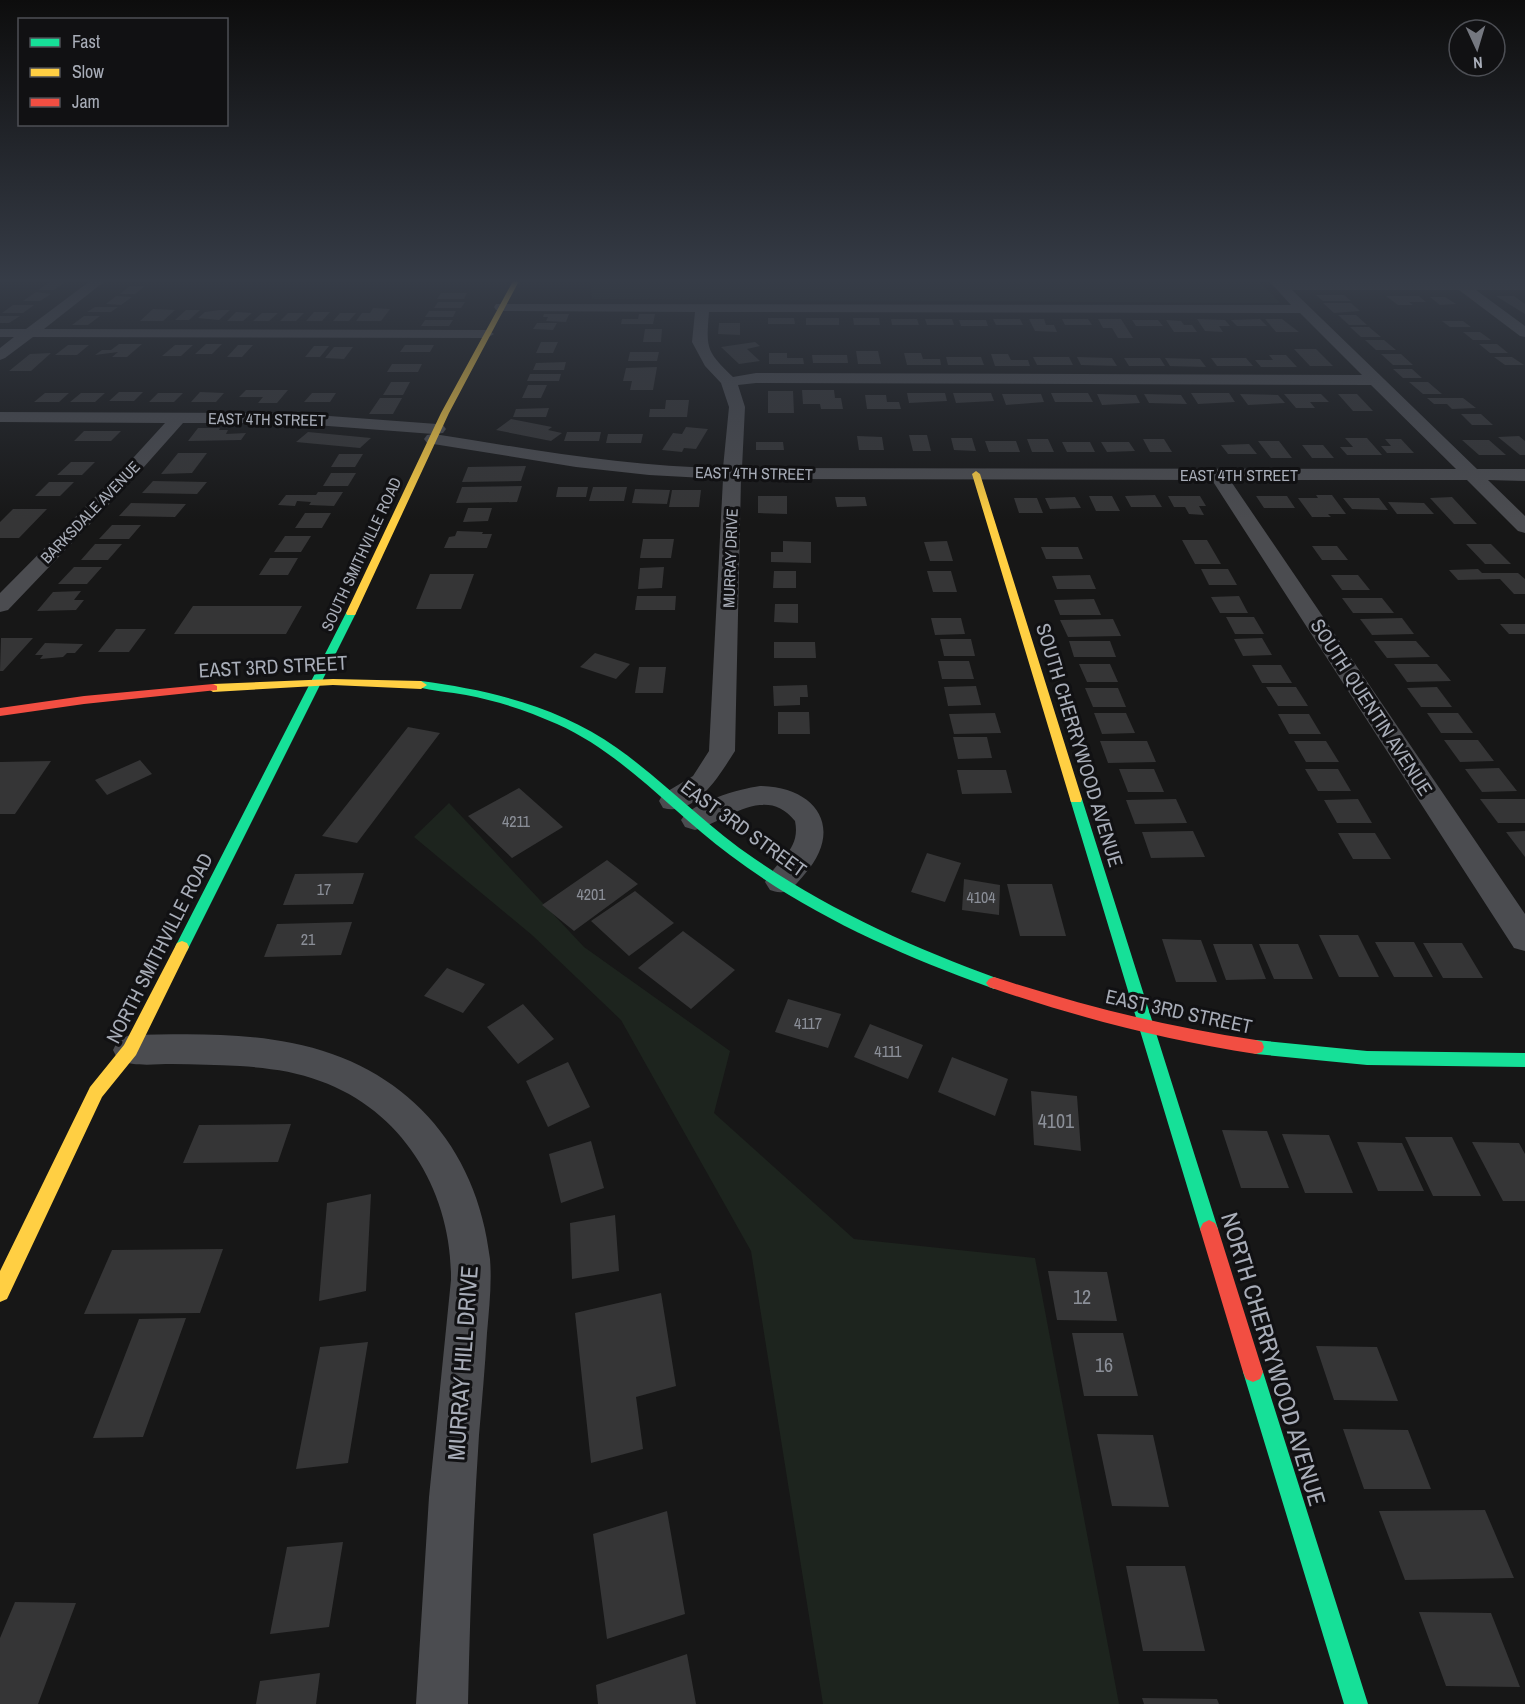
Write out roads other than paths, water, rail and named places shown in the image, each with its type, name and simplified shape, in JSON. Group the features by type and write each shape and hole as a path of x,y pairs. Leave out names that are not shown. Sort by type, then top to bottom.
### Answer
{"main road":[{"name":"SOUTH SMITHVILLE ROAD","path":"316,682 435,434 473,361"},
{"name":"SOUTH CHERRYWOOD AVENUE","path":"976,474 1133,988 1148,1027"},
{"name":"EAST 3RD STREET","path":"0,712 191,690 316,682 414,684 474,694 548,715 577,728 619,754 695,820 780,882 832,912 899,945 983,979 1060,1005 1148,1027 1247,1046 1318,1054 1420,1059 1525,1060"},
{"name":"NORTH SMITHVILLE ROAD","path":"0,1292 96,1092 130,1050 316,682"},
{"name":"NORTH CHERRYWOOD AVENUE","path":"1148,1027 1356,1704"}],"street":[{"name":"MURRAY DRIVE","path":"674,801 702,782 722,752 732,473 737,407 729,382 709,361"},
{"path":"1356,361 1525,527"},
{"path":"729,382 756,378 1375,380"},
{"name":"EAST 4TH STREET","path":"0,417 312,419 405,429 622,468 732,473 1525,475"},
{"name":"BARKSDALE AVENUE","path":"0,605 129,473 179,417"},
{"name":"SOUTH QUENTIN AVENUE","path":"1218,475 1525,939"},
{"path":"695,820 738,799 762,795 780,796 794,802 805,811 811,826 811,840 803,857 780,882"},
{"name":"MURRAY HILL DRIVE","path":"130,1050 172,1049 277,1055 318,1064 362,1082 391,1100 419,1129 442,1163 460,1205 470,1253 470,1291 450,1516 442,1704"}]}
